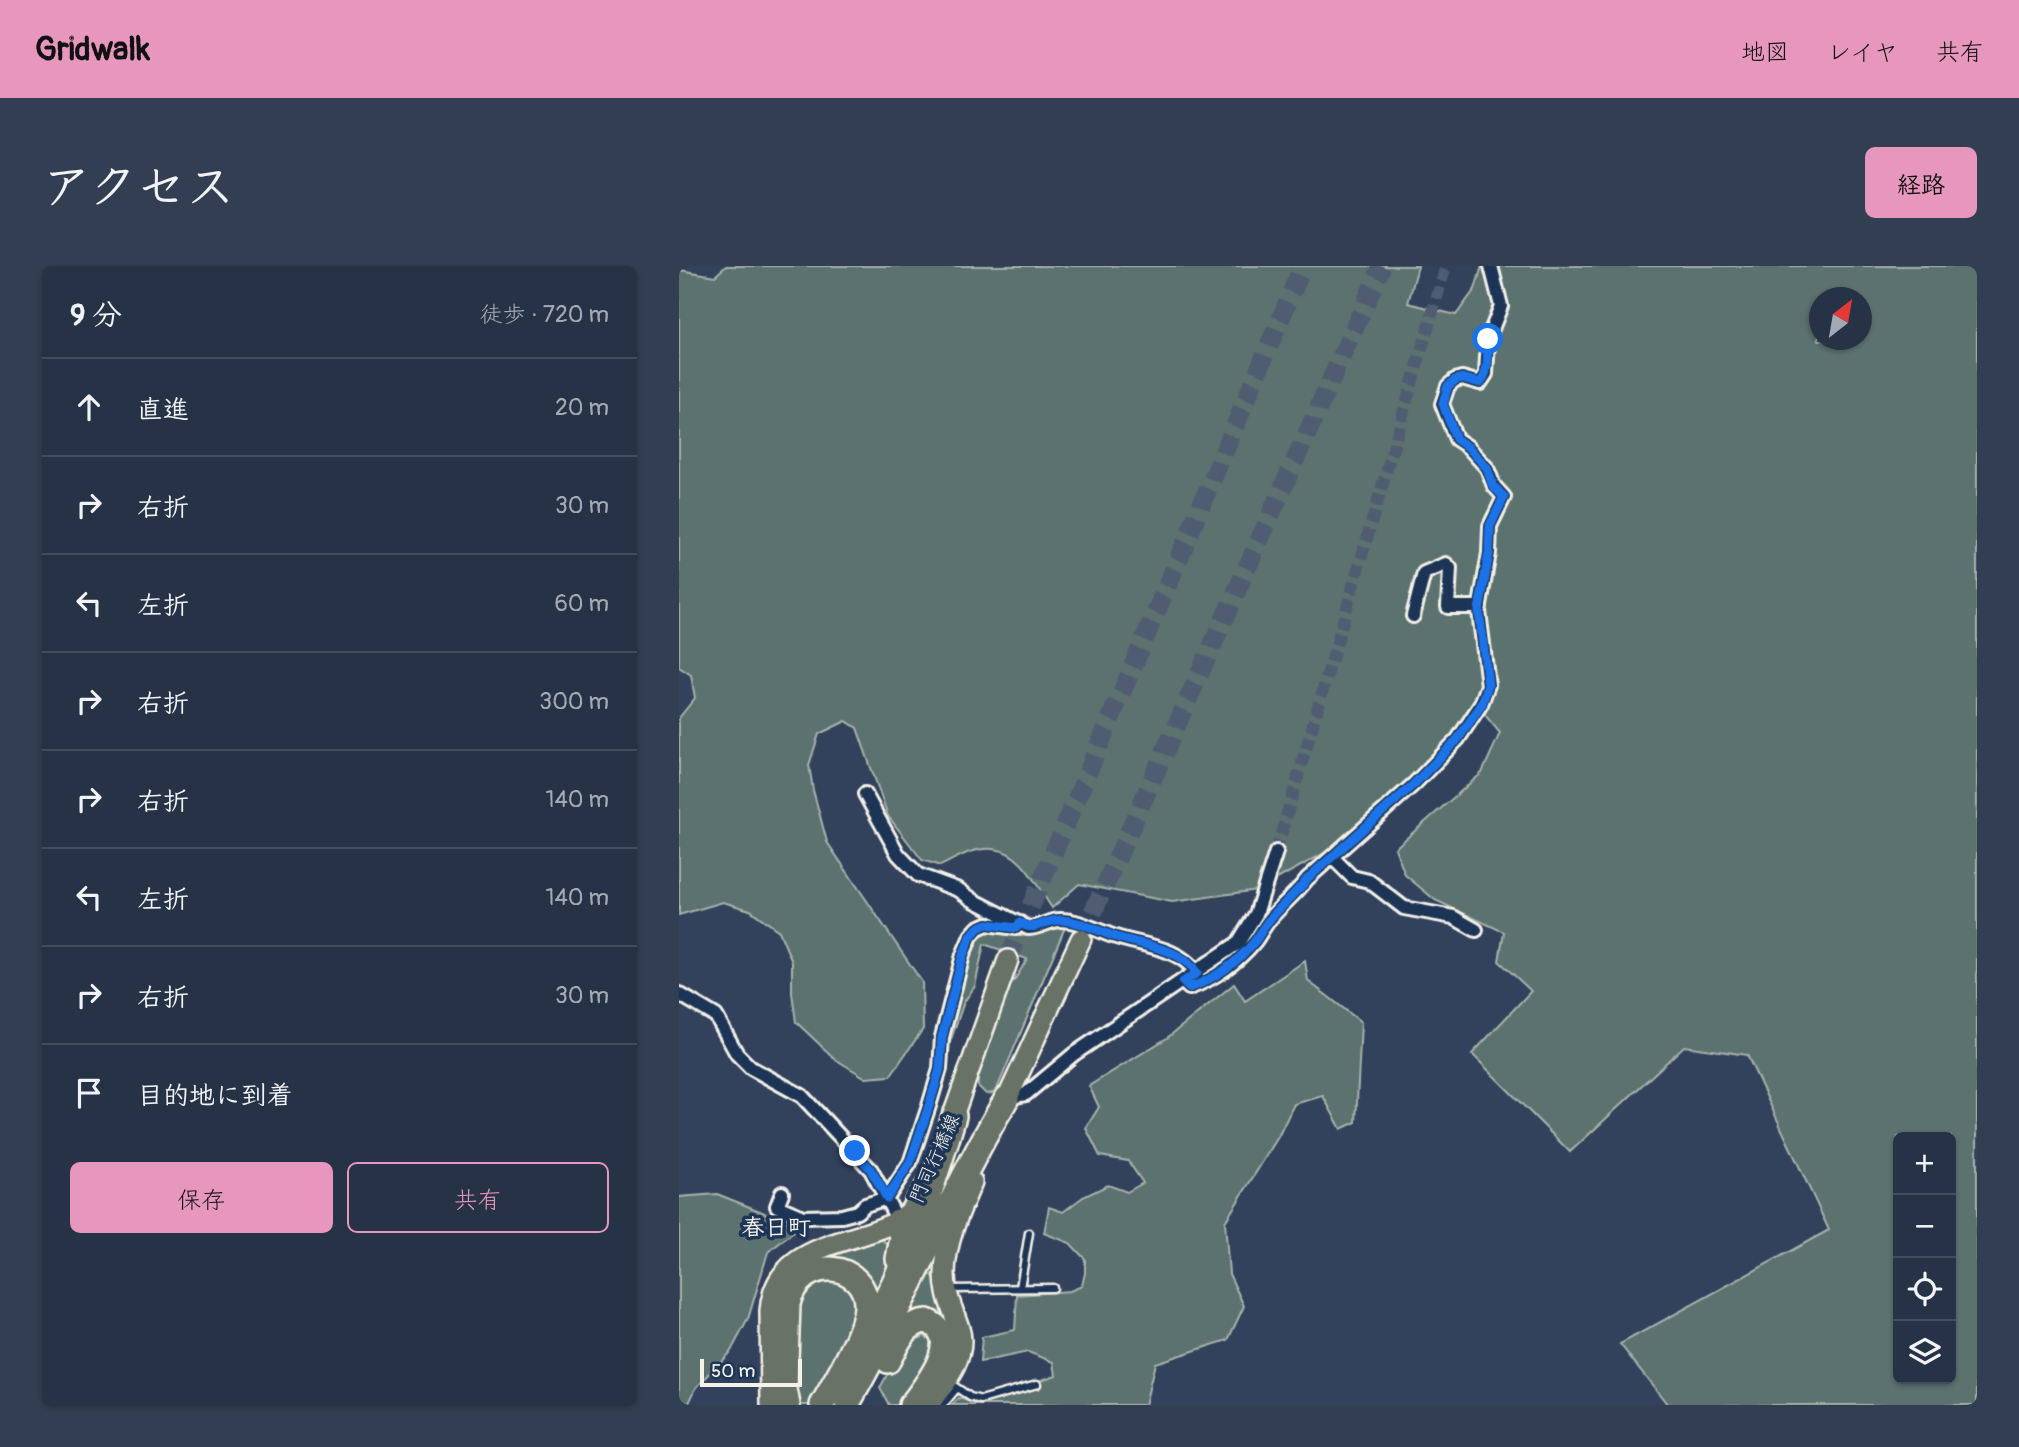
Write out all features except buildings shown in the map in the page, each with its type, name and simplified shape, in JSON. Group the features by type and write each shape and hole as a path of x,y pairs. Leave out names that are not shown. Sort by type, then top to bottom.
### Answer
{"highway":[{"path":"847,1405 899,1308 973,1158 1007,1098"},
{"path":"823,1405 883,1305 921,1222 954,1115"},
{"path":"883,1305 902,1238 898,1220"},
{"path":"788,1405 785,1389 790,1294 795,1284 810,1272 831,1269 852,1277 860,1286 866,1304 862,1325 823,1405"},
{"path":"862,1405 903,1335 914,1324 927,1321 943,1333 944,1346 931,1376 911,1405"}],"main road":[{"path":"928,1405 951,1385 961,1338 946,1289 946,1259 953,1231 1007,1098 1081,939"},
{"name":"門司行橋線","path":"771,1405 770,1311 771,1298 780,1277 798,1259 898,1220 909,1212 923,1192 954,1115 1007,960"}],"street":[{"path":"1183,982 1189,988 1201,984 1239,958 1307,879 1432,766 1458,739 1482,704 1488,685 1480,607 1489,553 1490,526 1504,497 1493,486 1487,468 1468,447 1456,439 1443,404 1448,386 1455,380 1462,378 1480,383 1486,374 1488,339 1501,306 1491,266"},
{"path":"1413,616 1424,573 1447,565 1450,568 1448,607 1480,607"},
{"path":"865,794 898,854 918,875 952,887 1028,928 1058,919 1077,922 1114,937 1169,952 1189,963 1197,973"},
{"path":"1007,1098 1026,1094 1074,1054 1232,948 1247,931 1263,897 1276,852"},
{"path":"1332,857 1352,877 1369,881 1404,908 1453,917 1476,930"},
{"path":"782,1193 777,1206 803,1217 849,1214 887,1198 910,1163 929,1106 940,1069 942,1037 963,955 971,936 978,928 987,924 1016,928 1020,923"},
{"path":"679,994 716,1016 737,1054 751,1068 802,1096 871,1170 898,1220"}],"lane":[{"path":"1020,1288 1029,1233"},
{"path":"946,1289 1053,1289"},
{"path":"943,1405 951,1385 970,1397 981,1400 1037,1384"}],"green space":[{"path":"726,266 1418,266 1408,303 1456,315 1475,289 1482,266 1977,266 1977,1405 1668,1405 1620,1344 1829,1230 1747,1055 1684,1046 1570,1152 1472,1054 1531,991 1499,961 1504,932 1435,900 1405,875 1395,848 1482,773 1500,733 1485,715 1486,700 1453,751 1361,833 1257,890 1172,902 1079,884 1052,908 1020,862 999,850 970,852 940,866 922,860 888,816 857,728 846,721 819,734 809,765 827,842 922,982 923,1029 890,1076 866,1078 835,1059 796,1022 792,962 779,931 750,910 723,902 679,915 679,718 695,698 691,675 679,667 679,270 715,276"},
{"path":"1066,925 997,1089 986,1094 978,1086 978,1073 1011,980 1014,981 1027,959 984,944 975,986 964,1002 949,1045 946,1044 946,1036 977,935 995,932 1015,936 1027,935"},
{"path":"1305,961 1308,981 1361,1022 1356,1122 1341,1129 1323,1096 1294,1104 1278,1137 1225,1222 1229,1274 1244,1306 1228,1340 1155,1363 1145,1405 952,1405 959,1398 973,1403 1056,1375 1054,1362 1028,1352 980,1362 982,1337 1015,1330 1017,1295 1070,1291 1082,1286 1085,1259 1070,1243 1044,1233 1049,1207 1063,1212 1083,1197 1108,1185 1127,1192 1143,1183 1128,1161 1100,1156 1086,1128 1099,1107 1089,1086 1167,1038 1234,984 1245,1001"},
{"path":"717,1194 800,1227 768,1252 748,1319 731,1351 696,1388 688,1405 679,1405 679,1197"},
{"path":"879,1236 896,1253 878,1294 817,1260"},
{"path":"926,1274 935,1279 939,1305 948,1324 909,1317 907,1311"},
{"path":"833,1276 856,1293 857,1315 813,1405 798,1405 796,1307 805,1285"},
{"path":"924,1336 935,1349 904,1405 889,1405 880,1388 903,1351"}],"tunnel":[{"path":"1008,960 1303,266"},
{"path":"1081,939 1382,266"},
{"path":"1276,852 1446,266"}],"district":[{"name":"春日町","path":"776,1227"}],"route":[{"path":"855,1151 871,1170 887,1198 910,1163 940,1069 942,1037 963,955 971,936 978,928 987,924 1016,928 1020,923 1034,928 1058,919 1077,922 1114,937 1169,952 1189,963 1197,973 1183,982 1189,988 1201,984 1239,958 1307,879 1414,784 1458,739 1482,704 1488,685 1479,611 1489,553 1488,534 1493,517 1504,497 1493,486 1487,468 1453,435 1443,404 1448,386 1455,380 1462,378 1480,383 1483,380 1486,374 1488,339"}]}
